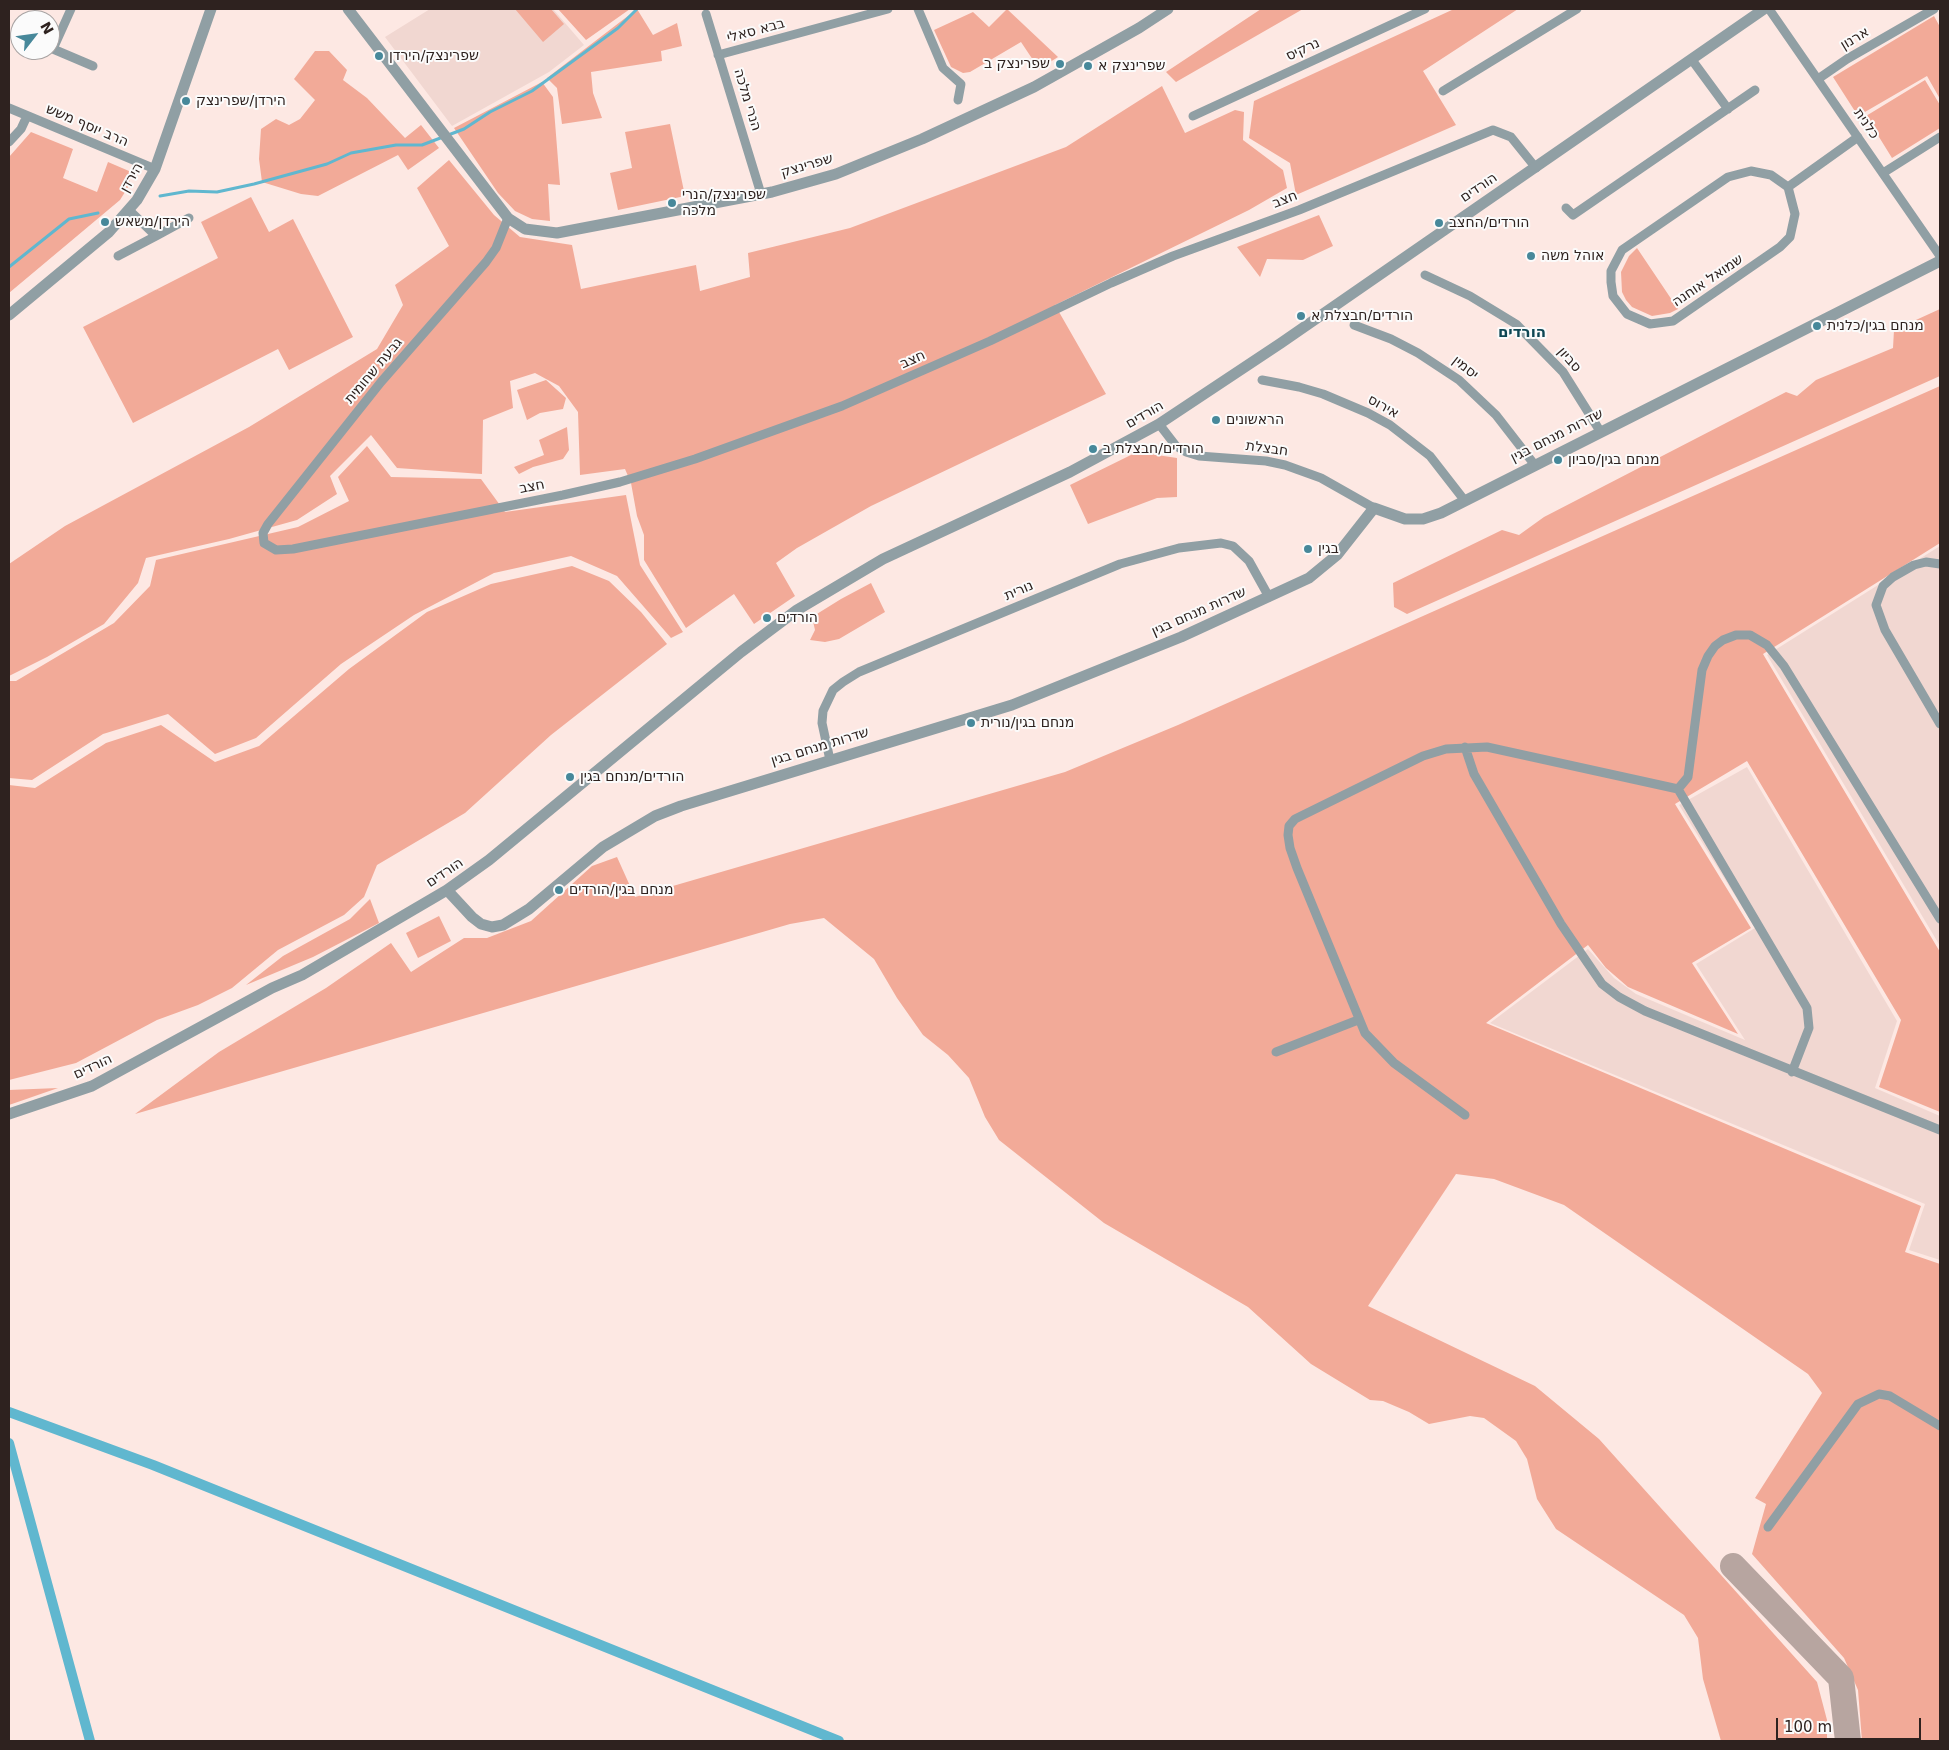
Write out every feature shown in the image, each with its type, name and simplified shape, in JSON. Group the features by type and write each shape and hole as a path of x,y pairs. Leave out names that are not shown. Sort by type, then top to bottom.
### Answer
{"street":[{"path":"71,9 53,49 93,66"},
{"name":"הירדן","path":"9,314 93,246 130,211 155,169 211,9"},
{"name":"שפרינצק","path":"348,9 508,218 525,229 541,233 557,233 761,194 836,174 962,122 1034,87 1168,9"},
{"name":"בבא סאלי","path":"718,55 888,9"},
{"path":"918,9 943,68 962,84 958,100"},
{"name":"נרקיס","path":"1193,116 1425,9"},
{"path":"1443,90 1576,9"},
{"name":"הורדים","path":"9,1114 92,1086 272,988 302,975 447,890 489,860 741,652 824,592 883,559 1070,472 1159,424 1281,344 1764,9"},
{"name":"כלנית","path":"1769,9 1940,256"},
{"name":"ארנון","path":"1818,79 1847,59 1934,9"},
{"name":"הנרי מלכה","path":"706,14 761,194"},
{"path":"1692,60 1728,109"},
{"path":"1566,208 1573,215 1755,90"},
{"name":"הרב יוסף משש","path":"9,108 155,169"},
{"path":"9,142 21,129 27,116"},
{"name":"חצב","path":"264,543 276,550 293,549 563,495 635,478 695,459 842,406 990,341 1111,283 1173,256 1299,210 1493,130 1511,137 1536,168"},
{"path":"1788,187 1858,137"},
{"path":"1883,173 1940,137"},
{"name":"שמואל אוחנה","path":"1741,172 1763,172 1771,175 1788,187 1795,214 1790,237 1780,247 1682,316 1661,324 1644,322 1627,314 1613,296 1611,270 1622,250 1728,178 1741,172"},
{"path":"130,211 156,236"},
{"path":"118,256 189,218"},
{"name":"גבעת שחומית","path":"264,543 263,533 268,524 381,382 486,262 496,248 508,218"},
{"name":"שדרות מנחם בגין","path":"447,890 481,924 492,927 503,925 529,909 603,847 637,826 681,806 1012,705 1125,661 1293,588 1324,567 1337,555 1374,508 1389,515 1405,519 1422,519 1465,500 1940,260"},
{"name":"סביון","path":"1425,275 1470,296 1516,324 1563,372 1600,431"},
{"name":"יסמין","path":"1354,325 1384,336 1418,353 1459,380 1496,415 1534,464"},
{"name":"אירוס","path":"1262,380 1323,394 1368,413 1390,426 1430,456 1465,500"},
{"name":"חבצלת","path":"1159,424 1176,446 1186,452 1199,456 1266,461 1285,465 1321,478 1374,508"},
{"name":"נורית","path":"830,760 822,723 823,711 833,690 843,682 859,672 1120,564 1179,548 1221,543 1233,546 1249,561 1269,598"},
{"path":"1940,564 1926,562 1914,565 1893,577 1883,586 1877,596 1876,605 1885,630 1940,724"},
{"path":"1678,789 1688,777 1702,670 1714,646 1736,635 1750,635 1767,645 1784,666 1940,920"},
{"path":"1465,1115 1394,1063 1365,1033 1358,1020 1290,848 1289,826 1295,819 1423,756 1446,749 1487,747 1678,789 1807,1008 1809,1028 1792,1072"},
{"path":"1466,748 1474,774 1556,916 1584,961 1602,984 1619,997 1645,1011 1792,1072 1940,1130"},
{"path":"1276,1052 1358,1020"},
{"path":"1768,1526 1848,1415 1863,1401 1879,1394 1890,1396 1940,1426"}],"shaded area":[{"path":"430,9 553,9 584,45 549,72 452,126 385,37"},
{"path":"515,9 551,9 564,24 543,42"},
{"path":"558,9 630,9 586,40"},
{"path":"637,9 653,35 677,23 682,46 661,51 662,61 591,72 593,93 602,118 562,124 557,88 547,78"},
{"path":"1007,9 1058,57 1039,69 1021,42 970,72 963,73 951,67 934,30 973,12 989,27"},
{"path":"1261,9 1303,9 1176,82 1166,72"},
{"path":"1454,9 1518,9 1423,71 1456,125 1296,195 1290,163 1249,138 1254,101"},
{"path":"1934,16 1940,27 1940,99 1927,76 1858,116 1833,77"},
{"path":"315,51 329,51 347,70 343,80 367,98 405,138 421,125 439,148 408,170 398,155 318,196 301,194 262,182 259,159 261,129 276,119 289,125 300,119 315,100 294,79"},
{"path":"1925,80 1940,105 1940,128 1892,158 1866,116"},
{"path":"542,82 553,97 560,185 548,184 550,221 532,219 515,211 498,193 454,128"},
{"path":"1162,86 1185,133 1235,110 1244,112 1243,140 1283,170 1287,188 1249,210 1055,305 1106,394 871,506 797,548 776,563 795,596 754,624 734,594 686,628 644,560 644,535 637,516 631,483 625,469 580,475 578,412 559,386 535,373 510,381 513,408 483,420 482,474 397,468 371,435 330,476 337,494 297,520 229,539 146,558 138,583 104,624 47,657 9,676 9,564 65,526 249,427 377,349 403,305 395,285 449,246 417,188 449,160 494,215 520,237 572,245 581,289 696,265 700,291 750,277 748,253 850,228 1066,147"},
{"path":"670,124 685,196 618,210 610,173 632,168 625,132"},
{"path":"31,132 73,149 63,178 97,192 108,162 129,171 130,184 120,200 9,293 9,157"},
{"path":"251,197 269,232 293,219 353,337 289,370 278,349 133,423 83,327 218,258 201,222"},
{"path":"1319,215 1333,246 1303,260 1267,259 1260,277 1237,247"},
{"path":"1637,248 1678,309 1670,313 1652,316 1632,307 1626,300 1622,292 1621,272 1629,256"},
{"path":"1940,309 1940,376 1407,614 1394,607 1393,583 1502,530 1519,535 1544,517 1786,392 1797,396 1816,380 1893,348 1894,330"},
{"path":"546,380 566,398 563,409 540,413 527,420 517,390"},
{"path":"1940,386 1940,543 1763,654 1940,952 1940,1112 1879,1087 1901,1020 1747,761 1675,804 1751,928 1692,963 1738,1034 1628,987 1606,968 1588,945 1486,1023 1921,1206 1905,1252 1940,1264 1940,1741 1862,1741 1858,1690 1844,1658 1752,1554 1766,1504 1755,1498 1822,1393 1808,1374 1564,1205 1494,1179 1456,1174 1368,1306 1535,1386 1599,1439 1817,1682 1827,1720 1827,1741 1721,1741 1703,1679 1698,1638 1684,1615 1556,1529 1537,1499 1527,1459 1516,1441 1484,1418 1470,1416 1429,1424 1409,1412 1383,1401 1370,1400 1311,1364 1248,1307 1104,1223 999,1140 985,1117 969,1078 948,1055 923,1035 897,998 874,959 824,918 790,924 135,1114 219,1052 326,988 391,943 411,972 464,938 487,938 531,921 592,866 617,857 635,897 1065,772 1178,725"},
{"path":"567,427 569,450 563,459 533,467 519,474 514,467 544,455 539,440"},
{"path":"367,446 391,477 481,479 505,512 626,495 640,565 683,632 671,638 617,576 571,556 494,573 414,615 341,664 256,738 215,754 168,714 103,734 32,780 9,778 9,681 16,681 114,623 150,586 156,560 298,527 349,501 338,477"},
{"path":"1137,452 1177,458 1177,497 1157,498 1088,524 1070,485"},
{"path":"1940,546 1940,946 1767,655"},
{"path":"572,566 609,581 641,612 667,644 551,735 465,813 377,865 364,897 344,915 278,950 232,988 198,1005 157,1020 76,1063 9,1080 9,785 35,788 106,743 161,725 215,762 259,746 349,669 427,612 491,584"},
{"path":"871,583 885,612 839,639 825,642 810,640 815,630 812,617"},
{"path":"1747,767 1897,1021 1875,1088 1940,1116 1940,1260 1909,1250 1925,1204 1490,1023 1588,949 1614,978 1636,994 1745,1040 1696,964 1755,928 1679,805"},
{"path":"370,899 379,923 313,957 246,985 283,956 350,919"},
{"path":"439,916 451,941 418,958 406,933"},
{"path":"58,1088 9,1105 9,1090"}],"waterway":[{"path":"160,196 189,191 217,192 254,184 327,164 351,153 396,145 422,145 464,129 490,112 532,91 618,28 637,9"},
{"path":"9,267 69,219 98,213"},
{"path":"9,1412 153,1465 839,1741"},
{"path":"9,1443 90,1741"}],"taxiway":[{"path":"1733,1566 1841,1678 1848,1741"}],"place":[{"name":"שפרינצק/הירדן","path":"379,56"},
{"name":"שפרינצק ב","path":"1060,64"},
{"name":"שפרינצק א","path":"1088,66"},
{"name":"הירדן/שפרינצק","path":"186,101"},
{"name":"שפרינצק/הנרי מלכה","path":"672,203"},
{"name":"הירדן/משאש","path":"105,222"},
{"name":"הורדים/החצב","path":"1439,223"},
{"name":"אוהל משה","path":"1531,256"},
{"name":"הורדים/חבצלת א","path":"1301,316"},
{"name":"מנחם בגין/כלנית","path":"1817,326"},
{"name":"הראשונים","path":"1216,420"},
{"name":"הורדים/חבצלת ב","path":"1093,449"},
{"name":"מנחם בגין/סביון","path":"1558,460"},
{"name":"בגין","path":"1308,549"},
{"name":"הורדים","path":"767,618"},
{"name":"מנחם בגין/נורית","path":"971,723"},
{"name":"הורדים/מנחם בגין","path":"570,777"},
{"name":"מנחם בגין/הורדים","path":"559,890"}],"district":[{"name":"הורדים","path":"1522,333"}]}
